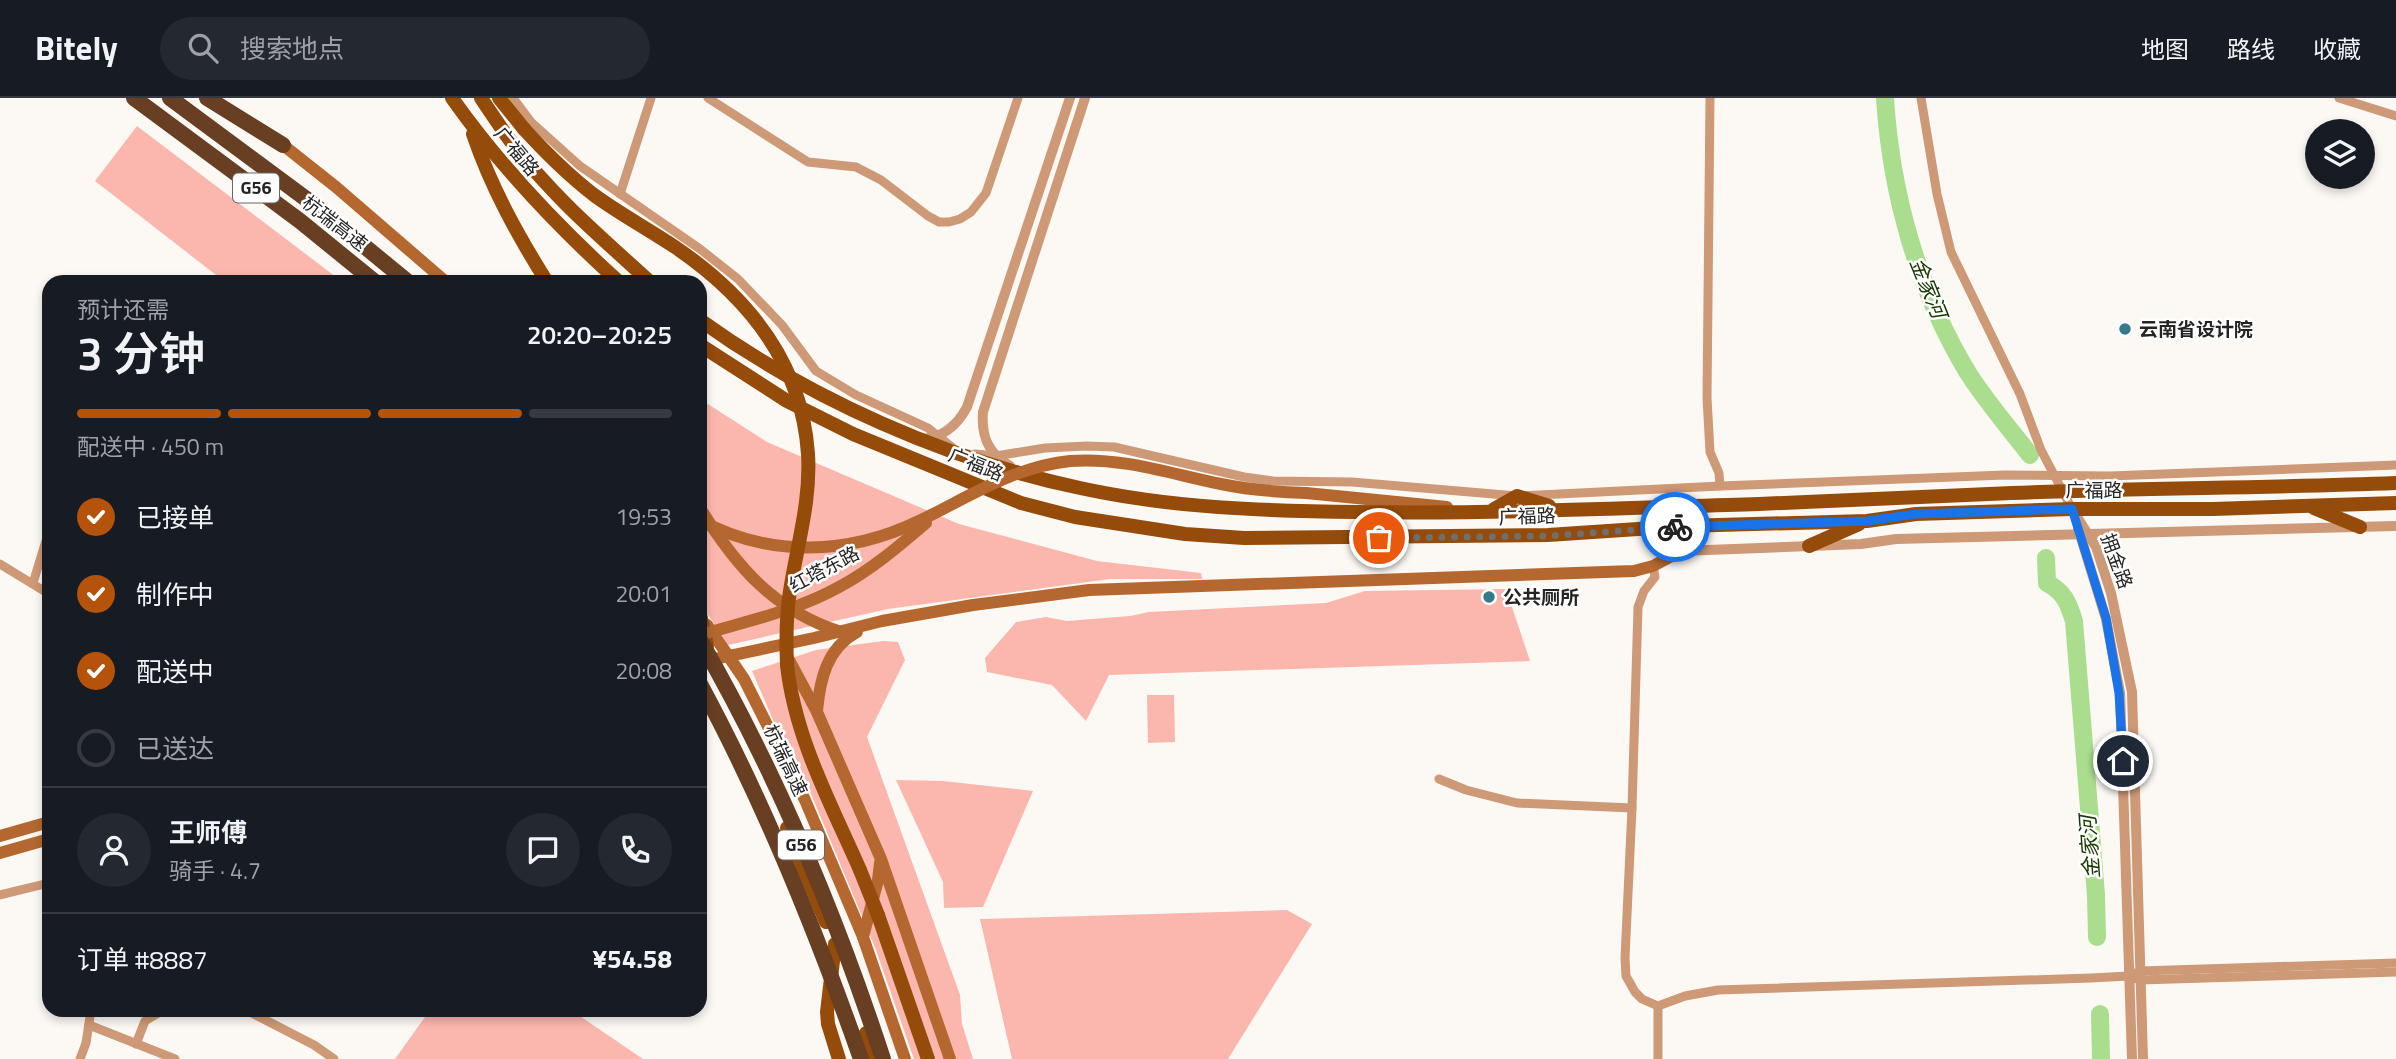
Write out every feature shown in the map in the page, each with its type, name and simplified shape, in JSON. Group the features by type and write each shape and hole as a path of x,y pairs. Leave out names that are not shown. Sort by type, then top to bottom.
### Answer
{"highway":[{"name":"杭瑞高速","path":"134,98 264,194 366,275"},
{"name":"杭瑞高速","path":"170,98 330,217 400,275"},
{"path":"207,98 283,145"},
{"name":"杭瑞高速","path":"707,653 744,721 795,831 850,963 883,1059"},
{"name":"G56","path":"707,697 737,755 790,874 829,971 860,1059"}],"main road":[{"name":"广福路","path":"452,98 468,122 531,196 612,275"},
{"name":"广福路","path":"481,98 512,144 546,183 642,275"},
{"path":"499,98 524,129 586,188 685,254 728,289 761,326 788,368 802,410 809,472 805,512 788,606 787,665 791,695 826,793 878,915 928,1059"},
{"path":"468,122 507,216 543,275"},
{"path":"283,145 438,275"},
{"name":"广福路","path":"707,324 795,381 859,414 931,438 959,453 1081,489 1189,505 1319,511 1561,510 2063,491 2290,488 2396,483"},
{"name":"广福路","path":"707,350 786,401 853,435 1021,503 1075,517 1185,534 1244,538 1548,536 1682,527 1867,521 1916,514 2396,503"},
{"path":"707,524 728,534 756,542 817,548 842,545 880,537 906,527 1012,474 1043,465 1086,460 1129,463 1234,486 1489,511 1517,496 1561,510"},
{"name":"红塔东路","path":"707,633 785,610 841,586 883,558 949,505"},
{"path":"2310,506 2360,527"},
{"path":"707,519 752,580 812,620 841,632"},
{"path":"1809,546 1867,521"},
{"path":"707,661 871,624 973,605 1089,590 1634,570 1653,566 1681,551"},
{"path":"817,712 825,666 847,637 871,624"},
{"path":"707,625 744,679 805,800 863,937 905,1059"},
{"path":"781,645 817,712 881,859 950,1059"},
{"path":"707,664 770,788 835,944 874,1059"},
{"path":"0,836 42,824"},
{"path":"0,853 42,841"},
{"path":"863,937 881,859"},
{"path":"835,944 827,1012 839,1059"}],"street":[{"path":"513,98 531,122 566,154 738,279 782,325 816,371 856,395 928,428 931,438 958,421 967,407 1070,98"},
{"path":"620,194 651,98"},
{"path":"708,98 808,162 856,167 881,180 928,216 939,222 949,222 971,212 986,193 1018,98"},
{"path":"1019,471 996,456 987,446 983,435 983,412 1085,98"},
{"path":"1710,98 1707,398 1710,452 1719,474 1720,485"},
{"path":"1921,98 1937,194 1951,253 2020,394 2041,450 2072,509"},
{"path":"2339,98 2396,116"},
{"path":"1009,284 1023,289"},
{"path":"959,453 996,456 1045,448 1114,447 1244,477 1273,481 1352,482 1517,496 1720,485 2055,474 2110,476 2396,465"},
{"name":"拥金路","path":"2072,509 2111,593 2132,692 2137,976 2143,1059"},
{"path":"1681,551 1809,546 1896,539 2396,526"},
{"path":"33,583 42,554"},
{"path":"0,564 42,589"},
{"path":"1653,566 1656,577 1644,591 1637,607 1625,958 1626,976 1642,999 1658,1006 1685,996 1718,990 2137,976 2396,963"},
{"path":"1439,779 1466,790 1517,803 1632,808"},
{"path":"0,895 42,885"},
{"path":"2137,976 2396,972"},
{"name":"拥金路","path":"2132,1059 2137,976"},
{"path":"1658,1006 1658,1059"},
{"path":"80,1059 86,1043 90,1017"},
{"path":"136,1044 145,1021 152,1017"},
{"path":"260,1017 314,1045 334,1059"},
{"path":"89,1025 174,1059"}],"shaded area":[{"path":"137,126 333,275 216,275 95,181"},
{"path":"707,403 767,442 959,524 1097,561 1201,573 1202,579 1110,579 888,609 728,645 707,613"},
{"path":"1506,589 1530,661 1109,675 1086,721 1052,685 987,672 985,658 1016,622 1046,617 1067,621 1149,612 1326,603 1365,591"},
{"path":"883,641 898,642 905,660 867,737 960,995 962,1024 973,1059 914,1059 876,950 809,789 780,736 752,671 816,650"},
{"path":"1147,695 1174,695 1175,742 1148,743"},
{"path":"896,780 943,781 1033,791 983,907 944,908 943,882"},
{"path":"1287,910 1312,924 1228,1059 1012,1059 980,919"},
{"path":"425,1017 581,1017 643,1059 395,1059"}],"waterway":[{"name":"金家河","path":"1885,98 1893,170 1921,275 1950,341 1968,373 2030,455"},
{"name":"金家河","path":"2046,558 2047,583 2065,598 2074,621 2097,937"},
{"name":"金家河","path":"2100,1014 2101,1059"}],"way so far":[{"path":"1379,538 1548,536 1675,527"}],"place":[{"name":"云南省设计院","path":"2125,329"},
{"name":"公共厕所","path":"1489,597"}],"route":[{"path":"1675,527 1867,521 1916,514 2072,509 2106,618 2121,707 2123,761"}]}
